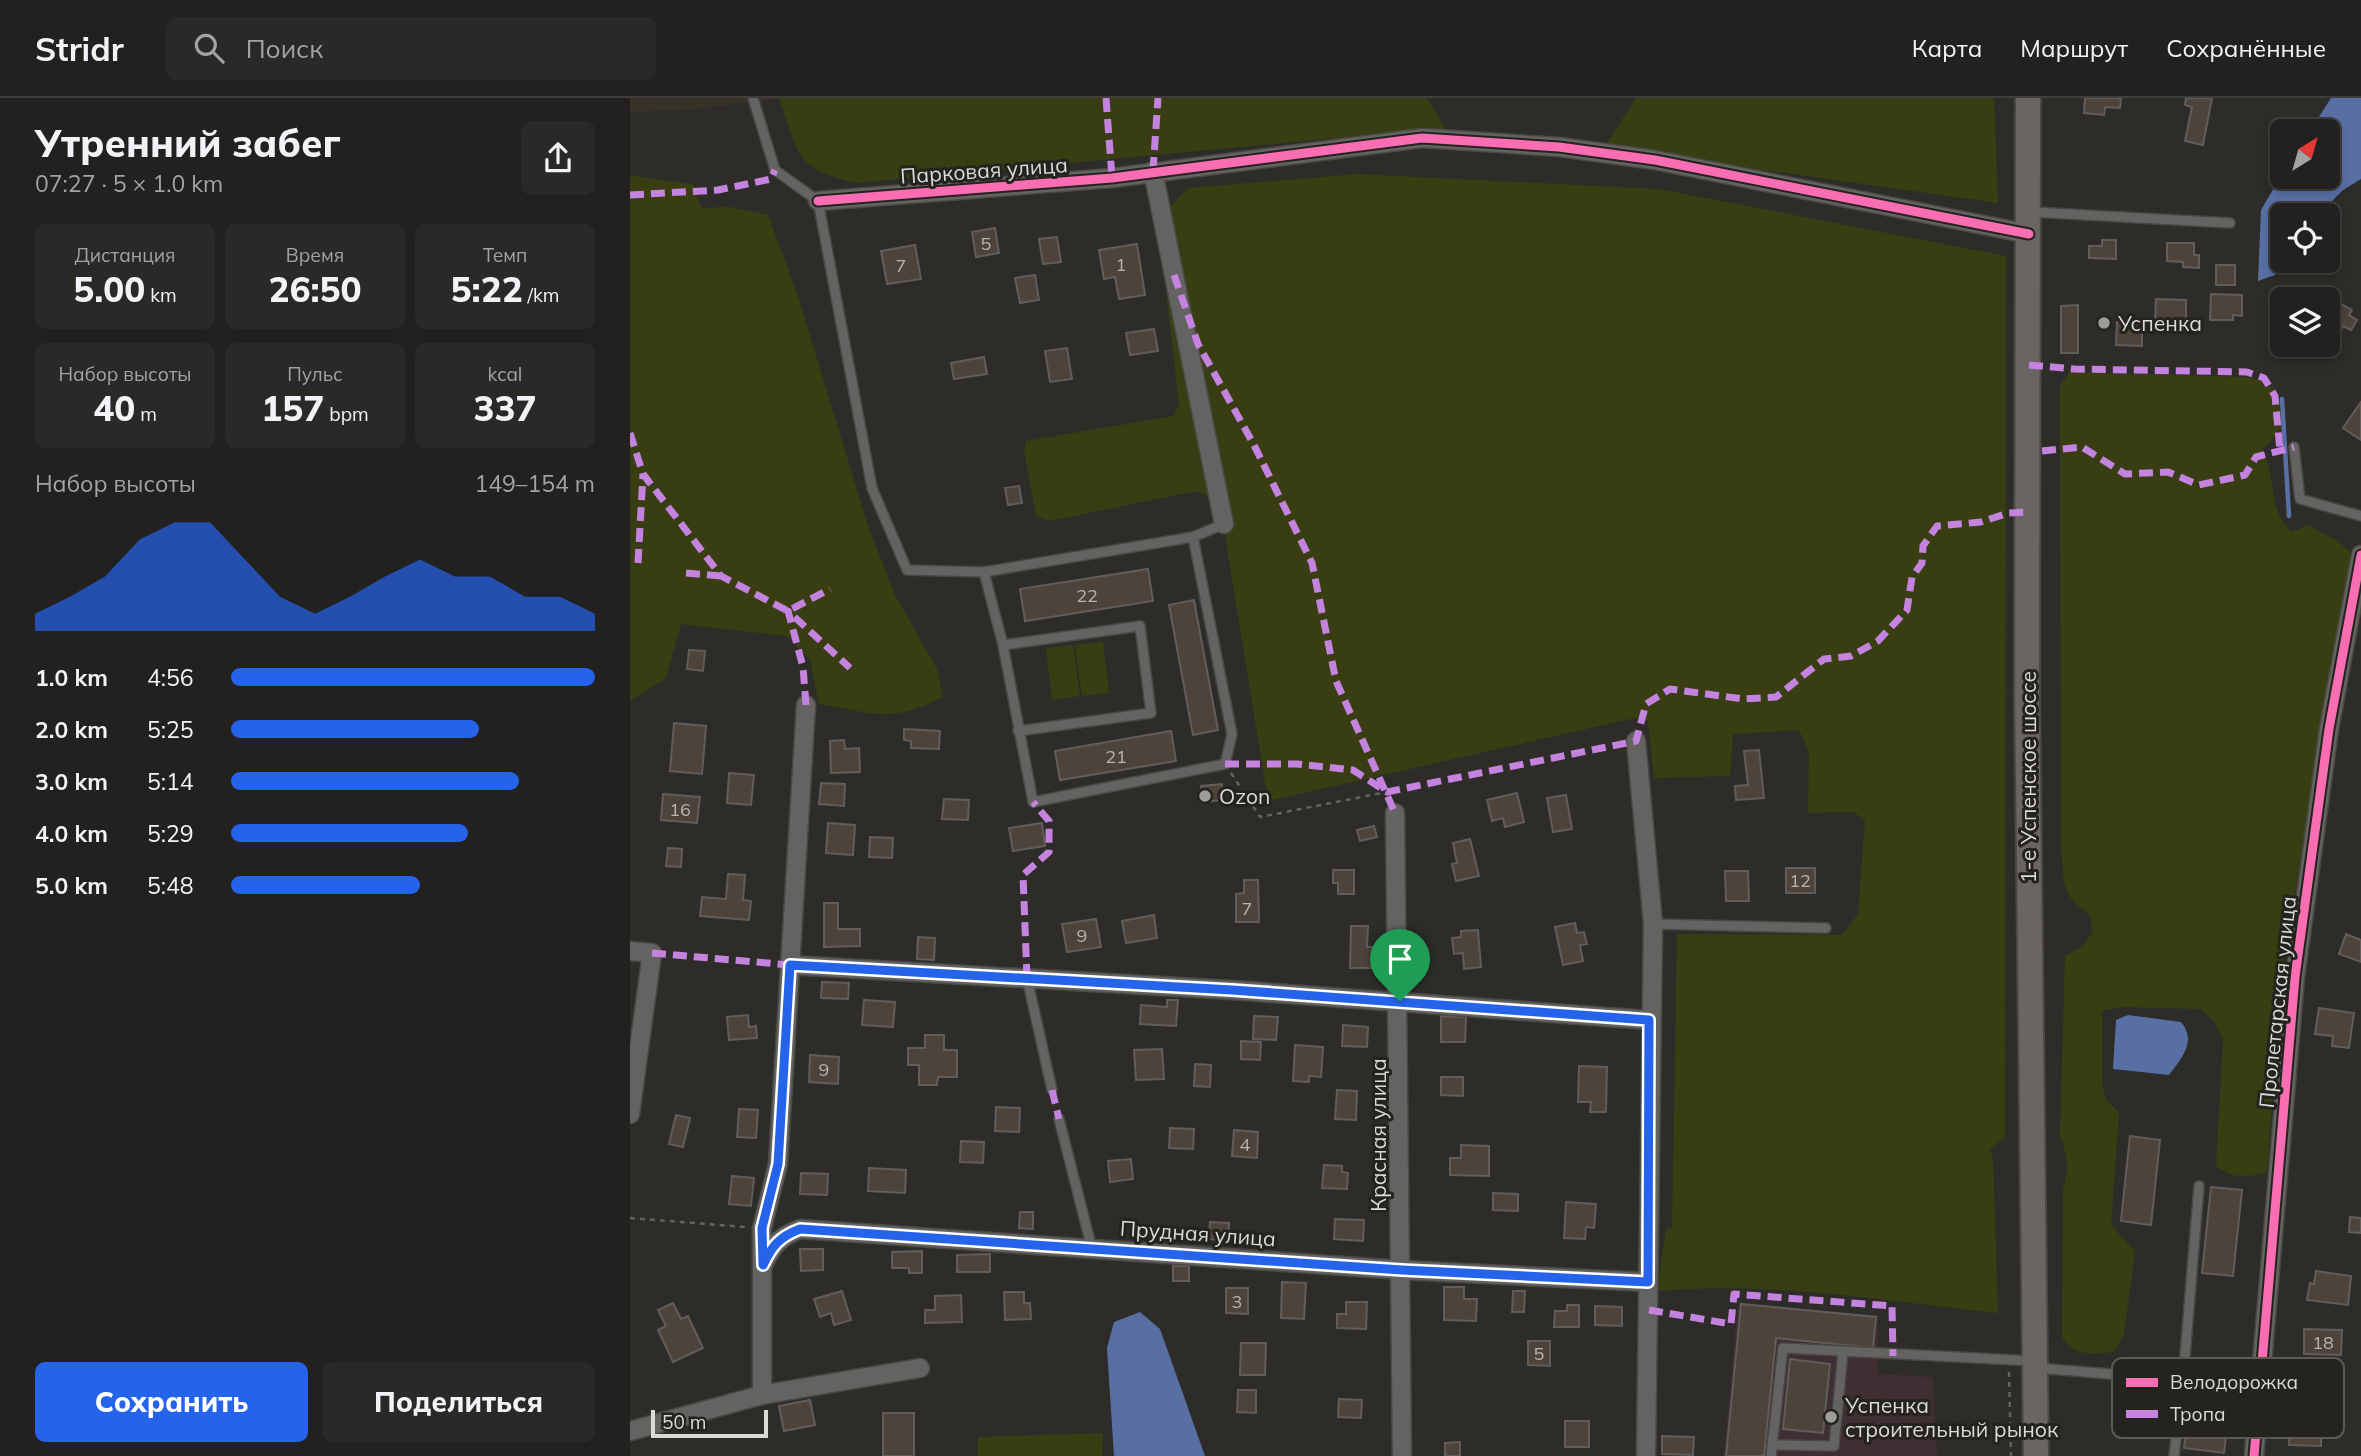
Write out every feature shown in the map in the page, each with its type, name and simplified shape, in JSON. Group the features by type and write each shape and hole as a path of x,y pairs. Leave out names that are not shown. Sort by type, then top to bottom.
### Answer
{"main road":[{"name":"1-е Успенское шоссе","path":"2028,98 2027,694 2036,1456"}],"street":[{"name":"Парковая улица","path":"817,201 1112,178 1422,138 1559,147 1655,160 2029,223"},
{"path":"1153,171 1224,524"},
{"name":"Пролетарская улица","path":"2262,1358 2295,977 2329,729 2361,555"},
{"path":"762,1395 762,1228 778,1164 806,705"},
{"path":"1636,741 1653,924 1649,1020 1646,1456"},
{"name":"Красная улица","path":"1395,813 1400,1001 1402,1456"},
{"path":"630,951 652,953 630,1114"},
{"path":"790,965 1400,1001 1649,1020"},
{"name":"Прудная улица","path":"763,1265 772,1246 783,1235 800,1229 1402,1270 1648,1282"},
{"path":"630,1431 762,1395 920,1368"},
{"name":"Пролетарская улица","path":"2253,1456 2255,1438"}],"lane":[{"path":"753,98 775,170 817,201 872,488 907,570 984,572 1193,537 1224,524"},
{"path":"2029,223 2230,223"},
{"path":"2294,447 2300,499 2361,516"},
{"path":"984,572 1003,645 1033,802 1226,764 1232,733 1193,537"},
{"path":"1003,645 1140,626 1151,713 1018,731"},
{"path":"1653,924 1826,928"},
{"path":"1027,978 1052,1090"},
{"path":"1059,1119 1092,1249"},
{"path":"2185,1358 2199,1186"},
{"path":"1771,1456 1783,1348 2009,1360 2112,1372"},
{"path":"1772,1445 1834,1446 1843,1352"},
{"path":"2174,1456 2176,1438"}],"path":[{"path":"1226,764 1260,817 1387,792"},
{"path":"630,1218 762,1228"},
{"path":"2009,1360 2011,1456"}],"shaded area":[{"path":"630,98 784,98 687,110 630,112"},
{"name":"Успенка строительный рынок","path":"1738,1302 1878,1316 1878,1374 1933,1377 1937,1456 1724,1456"}],"green space":[{"path":"779,98 1427,98 1448,133 1379,134 857,183 836,178 810,165 796,146"},
{"path":"1636,98 1994,98 1998,203 1656,155 1599,155"},
{"path":"1357,174 1659,189 2006,256 2005,1137 1990,1150 1993,1158 1998,1313 1785,1290 1657,1291 1666,1229 1672,1228 1677,934 1842,935 1858,914 1865,820 1853,812 1808,813 1809,752 1799,730 1733,734 1730,776 1654,778 1648,721 1635,718 1268,801 1226,542 1227,506 1197,491 1049,521 1036,516 1024,451 1026,441 1174,416 1179,405 1158,219 1188,188"},
{"path":"630,177 693,184 701,208 730,207 768,215 798,296 867,523 895,595 937,669 943,697 909,711 882,714 819,704 810,659 787,636 681,624 666,678 630,701"},
{"path":"2070,372 2244,377 2261,380 2276,390 2286,424 2262,450 2270,473 2275,504 2284,523 2292,532 2308,525 2338,541 2351,553 2281,979 2267,1172 2240,1176 2216,1166 2223,1040 2214,1021 2200,1009 2119,1007 2102,1011 2102,1082 2106,1100 2119,1112 2111,1225 2135,1251 2124,1335 2115,1351 2100,1354 2078,1351 2066,1343 2062,1336 2063,1189 2067,1162 2060,1136 2065,956 2082,946 2093,932 2089,914 2073,900 2065,886 2061,849 2060,386"},
{"path":"1103,642 1109,693 1082,696 1075,645"},
{"path":"1073,645 1080,696 1052,700 1046,648"},
{"path":"1103,1433 1102,1456 978,1456 978,1437"}],"water":[{"path":"2331,98 2361,98 2361,179 2343,190 2330,203 2270,203 2270,273 2276,273 2258,281 2261,210 2273,189 2340,189 2340,119 2318,119"},
{"path":"2128,1015 2181,1022 2186,1029 2186,1049 2169,1075 2113,1069 2116,1020"},
{"path":"1140,1312 1160,1329 1205,1456 1114,1456 1107,1348 1114,1322"}],"building":[{"path":"2085,98 2121,98 2120,108 2105,107 2104,115 2084,113"},
{"path":"2186,98 2212,98 2203,145 2185,141 2192,107 2185,105"},
{"path":"995,228 999,253 976,257 972,232"},
{"path":"1057,237 1061,262 1043,264 1039,239"},
{"path":"2102,240 2116,240 2116,259 2089,258 2089,246 2102,246"},
{"path":"2167,243 2194,243 2194,255 2199,255 2199,268 2183,267 2183,262 2167,261"},
{"path":"1137,244 1145,295 1119,299 1115,277 1104,279 1099,250"},
{"path":"915,245 921,279 887,284 881,251"},
{"path":"2216,265 2235,265 2235,285 2216,285"},
{"path":"1035,275 1039,300 1020,303 1015,278"},
{"path":"2211,294 2242,295 2242,316 2233,315 2233,320 2210,320"},
{"path":"2156,299 2186,300 2186,320 2155,320"},
{"path":"2340,303 2352,310 2349,315 2357,320 2351,330 2343,326 2340,332"},
{"path":"2078,305 2078,353 2061,353 2061,306"},
{"path":"2117,322 2142,323 2142,346 2116,345"},
{"path":"1154,329 1158,351 1130,355 1126,333"},
{"path":"1067,348 1072,379 1050,382 1045,351"},
{"path":"984,357 987,374 954,379 951,363"},
{"path":"2361,402 2361,440 2343,428"},
{"path":"1019,486 1022,503 1008,505 1005,488"},
{"path":"1148,569 1153,601 1025,621 1020,589"},
{"path":"1194,600 1218,730 1193,735 1169,605"},
{"path":"689,650 705,651 703,671 687,669"},
{"path":"674,723 706,726 702,774 670,771"},
{"path":"904,729 940,731 939,749 911,748 911,741 904,740"},
{"path":"1171,731 1176,761 1060,780 1055,751"},
{"path":"844,740 845,749 859,748 860,772 831,773 830,741"},
{"path":"1759,750 1764,798 1736,800 1735,786 1748,785 1744,751"},
{"path":"729,773 754,775 751,805 727,803"},
{"path":"821,783 845,784 844,806 819,804"},
{"path":"1222,784 1223,800 1203,802 1201,786"},
{"path":"1517,793 1524,822 1505,827 1503,818 1492,821 1487,800"},
{"path":"663,794 700,797 697,823 661,820"},
{"path":"1566,795 1572,829 1553,832 1547,798"},
{"path":"944,799 969,800 968,820 942,819"},
{"path":"828,823 855,825 853,855 826,853"},
{"path":"1042,823 1045,846 1013,851 1009,828"},
{"path":"1374,826 1377,837 1360,841 1357,830"},
{"path":"870,837 893,838 892,858 869,857"},
{"path":"1470,839 1479,876 1456,881 1452,864 1457,863 1453,843"},
{"path":"668,848 682,849 681,867 666,866"},
{"path":"1786,868 1815,868 1815,893 1786,893"},
{"path":"1333,870 1354,870 1354,894 1338,894 1338,883 1333,883"},
{"path":"1725,871 1748,871 1749,901 1726,901"},
{"path":"728,874 745,875 743,900 751,901 749,920 700,916 702,897 726,899"},
{"path":"1244,880 1258,880 1259,922 1236,922 1236,894 1244,893"},
{"path":"824,903 838,903 838,929 860,929 860,946 824,947"},
{"path":"1154,915 1157,938 1126,943 1122,921"},
{"path":"1096,919 1101,947 1067,952 1062,924"},
{"path":"1575,923 1577,933 1584,932 1587,944 1580,945 1583,961 1563,965 1555,927"},
{"path":"1351,926 1368,926 1367,947 1373,947 1372,968 1350,968"},
{"path":"1478,930 1481,967 1464,969 1463,953 1454,954 1452,938 1461,937 1461,931"},
{"path":"2346,934 2361,940 2361,962 2339,954"},
{"path":"918,937 935,938 934,960 917,959"},
{"path":"822,982 849,983 848,999 821,998"},
{"path":"864,1000 895,1002 893,1027 862,1025"},
{"path":"1167,1000 1178,1000 1176,1026 1140,1024 1141,1005 1167,1007"},
{"path":"2319,1008 2354,1013 2349,1048 2332,1046 2333,1036 2315,1034"},
{"path":"748,1015 749,1027 756,1026 757,1038 729,1040 727,1017"},
{"path":"1254,1016 1278,1017 1276,1040 1253,1039"},
{"path":"1441,1016 1466,1017 1465,1042 1441,1042"},
{"path":"1343,1025 1368,1027 1367,1047 1342,1046"},
{"path":"925,1035 944,1035 944,1050 957,1050 957,1077 938,1077 937,1085 919,1085 919,1065 908,1065 908,1048 925,1048"},
{"path":"1241,1041 1261,1042 1260,1060 1241,1059"},
{"path":"1295,1045 1323,1047 1321,1077 1309,1076 1309,1082 1293,1081"},
{"path":"1162,1049 1164,1079 1136,1080 1134,1050"},
{"path":"810,1055 839,1057 838,1084 809,1082"},
{"path":"1195,1064 1211,1065 1210,1087 1194,1086"},
{"path":"1579,1066 1607,1067 1606,1112 1590,1112 1591,1102 1578,1102"},
{"path":"1441,1077 1463,1077 1463,1096 1441,1095"},
{"path":"1337,1090 1357,1091 1356,1120 1335,1119"},
{"path":"996,1107 1020,1108 1019,1132 995,1131"},
{"path":"739,1109 758,1110 756,1138 737,1137"},
{"path":"676,1115 690,1118 683,1147 669,1144"},
{"path":"1170,1128 1194,1129 1193,1149 1169,1148"},
{"path":"1234,1130 1258,1132 1257,1158 1232,1156"},
{"path":"2130,1136 2160,1140 2151,1225 2121,1221"},
{"path":"961,1141 984,1142 983,1163 960,1162"},
{"path":"1461,1145 1489,1146 1489,1176 1450,1175 1450,1158 1461,1158"},
{"path":"1131,1159 1133,1179 1110,1182 1108,1161"},
{"path":"1324,1165 1342,1166 1342,1172 1348,1173 1347,1189 1322,1188"},
{"path":"869,1168 906,1170 905,1193 868,1191"},
{"path":"801,1173 828,1174 827,1195 800,1194"},
{"path":"732,1176 754,1178 751,1206 729,1204"},
{"path":"2211,1187 2242,1190 2233,1276 2202,1273"},
{"path":"1493,1193 1518,1194 1518,1211 1493,1210"},
{"path":"1566,1202 1596,1204 1594,1228 1586,1227 1585,1239 1564,1238"},
{"path":"1020,1212 1033,1212 1033,1229 1019,1228"},
{"path":"2350,1217 2361,1218 2361,1233 2349,1232"},
{"path":"1335,1219 1364,1220 1363,1241 1334,1239"},
{"path":"1210,1222 1229,1223 1228,1240 1209,1239"},
{"path":"800,1249 823,1249 823,1270 801,1271"},
{"path":"922,1251 922,1273 909,1273 909,1268 892,1268 892,1252"},
{"path":"990,1254 990,1272 957,1272 957,1255"},
{"path":"1173,1266 1189,1266 1189,1281 1173,1281"},
{"path":"2316,1271 2351,1276 2348,1305 2307,1300 2310,1283 2314,1284"},
{"path":"1282,1282 1306,1283 1304,1319 1281,1318"},
{"path":"1444,1287 1464,1287 1464,1299 1477,1299 1476,1321 1444,1320"},
{"path":"1226,1288 1248,1288 1248,1314 1226,1313"},
{"path":"842,1291 851,1320 834,1325 831,1313 820,1317 814,1299"},
{"path":"1513,1291 1525,1291 1524,1312 1512,1312"},
{"path":"1004,1292 1024,1292 1024,1303 1030,1303 1031,1319 1005,1320"},
{"path":"961,1295 962,1322 925,1323 925,1310 935,1310 935,1296"},
{"path":"1346,1302 1367,1302 1366,1329 1337,1328 1337,1314 1346,1314"},
{"path":"673,1303 681,1319 688,1316 703,1348 673,1362 658,1330 666,1326 658,1310"},
{"path":"1741,1304 1876,1317 1873,1348 1776,1338 1764,1456 1726,1456"},
{"path":"1567,1305 1579,1305 1579,1327 1554,1327 1555,1311 1567,1311"},
{"path":"1595,1306 1622,1307 1622,1326 1595,1325"},
{"path":"2304,1329 2342,1330 2341,1355 2304,1354"},
{"path":"1528,1341 1550,1341 1550,1366 1528,1365"},
{"path":"1241,1343 1266,1343 1265,1375 1240,1375"},
{"path":"1790,1359 1830,1364 1823,1433 1783,1429"},
{"path":"1238,1390 1256,1390 1256,1413 1237,1412"},
{"path":"1339,1399 1362,1400 1361,1418 1338,1417"},
{"path":"810,1400 815,1425 784,1431 779,1406"},
{"path":"883,1413 914,1413 914,1456 883,1456"},
{"path":"1565,1421 1589,1421 1589,1447 1565,1447"},
{"path":"1662,1436 1694,1437 1693,1455 1662,1454"},
{"path":"2185,1438 2226,1438 2224,1453 2184,1448"},
{"path":"2289,1438 2321,1438 2321,1446 2289,1445"},
{"path":"1460,1442 1460,1456 1445,1456 1445,1443"}],"waterway":[{"path":"2282,399 2289,516"}],"marked path":[{"path":"1106,98 1112,178"},
{"path":"1153,171 1158,98"},
{"path":"630,195 718,190 771,179 775,170"},
{"path":"1174,275 1198,344 1254,445 1312,563 1336,681 1395,813"},
{"path":"2029,365 2075,369 2247,372 2264,378 2275,396 2280,451"},
{"path":"630,433 643,474 721,576 788,611 830,589"},
{"path":"2042,451 2082,447 2125,474 2168,472 2199,485 2245,475 2256,457 2294,447"},
{"path":"638,563 643,474"},
{"path":"1225,764 1297,764 1353,770 1387,792 1636,741 1646,704 1670,689 1743,699 1776,697 1824,659 1851,656 1878,641 1907,610 1912,577 1922,563 1923,546 1937,526 1981,522 2008,513 2029,512"},
{"path":"686,573 721,576"},
{"path":"806,705 803,667 788,611 850,668"},
{"path":"1027,978 1023,875 1049,852 1049,821 1033,802"},
{"path":"652,953 790,965"},
{"path":"1052,1090 1059,1119"},
{"path":"1649,1310 1731,1324 1734,1294 1892,1306 1893,1356"}],"cycle path":[{"path":"818,201 1112,178 1422,138 1559,147 1655,160 2029,234"},
{"path":"2262,1358 2295,977 2329,729 2361,555"},
{"path":"763,1265 777,1243 800,1229 1402,1270 1648,1282"},
{"path":"2254,1456 2256,1438"}],"place":[{"name":"Успенка","path":"2104,323"},
{"name":"Ozon","path":"1205,796"},
{"name":"Успенка строительный рынок","path":"1831,1417"}],"route":[{"path":"790,965 1400,1001 1649,1020 1648,1282 1402,1270 800,1229 783,1235 772,1246 763,1265 762,1228 778,1164 790,965"}]}
